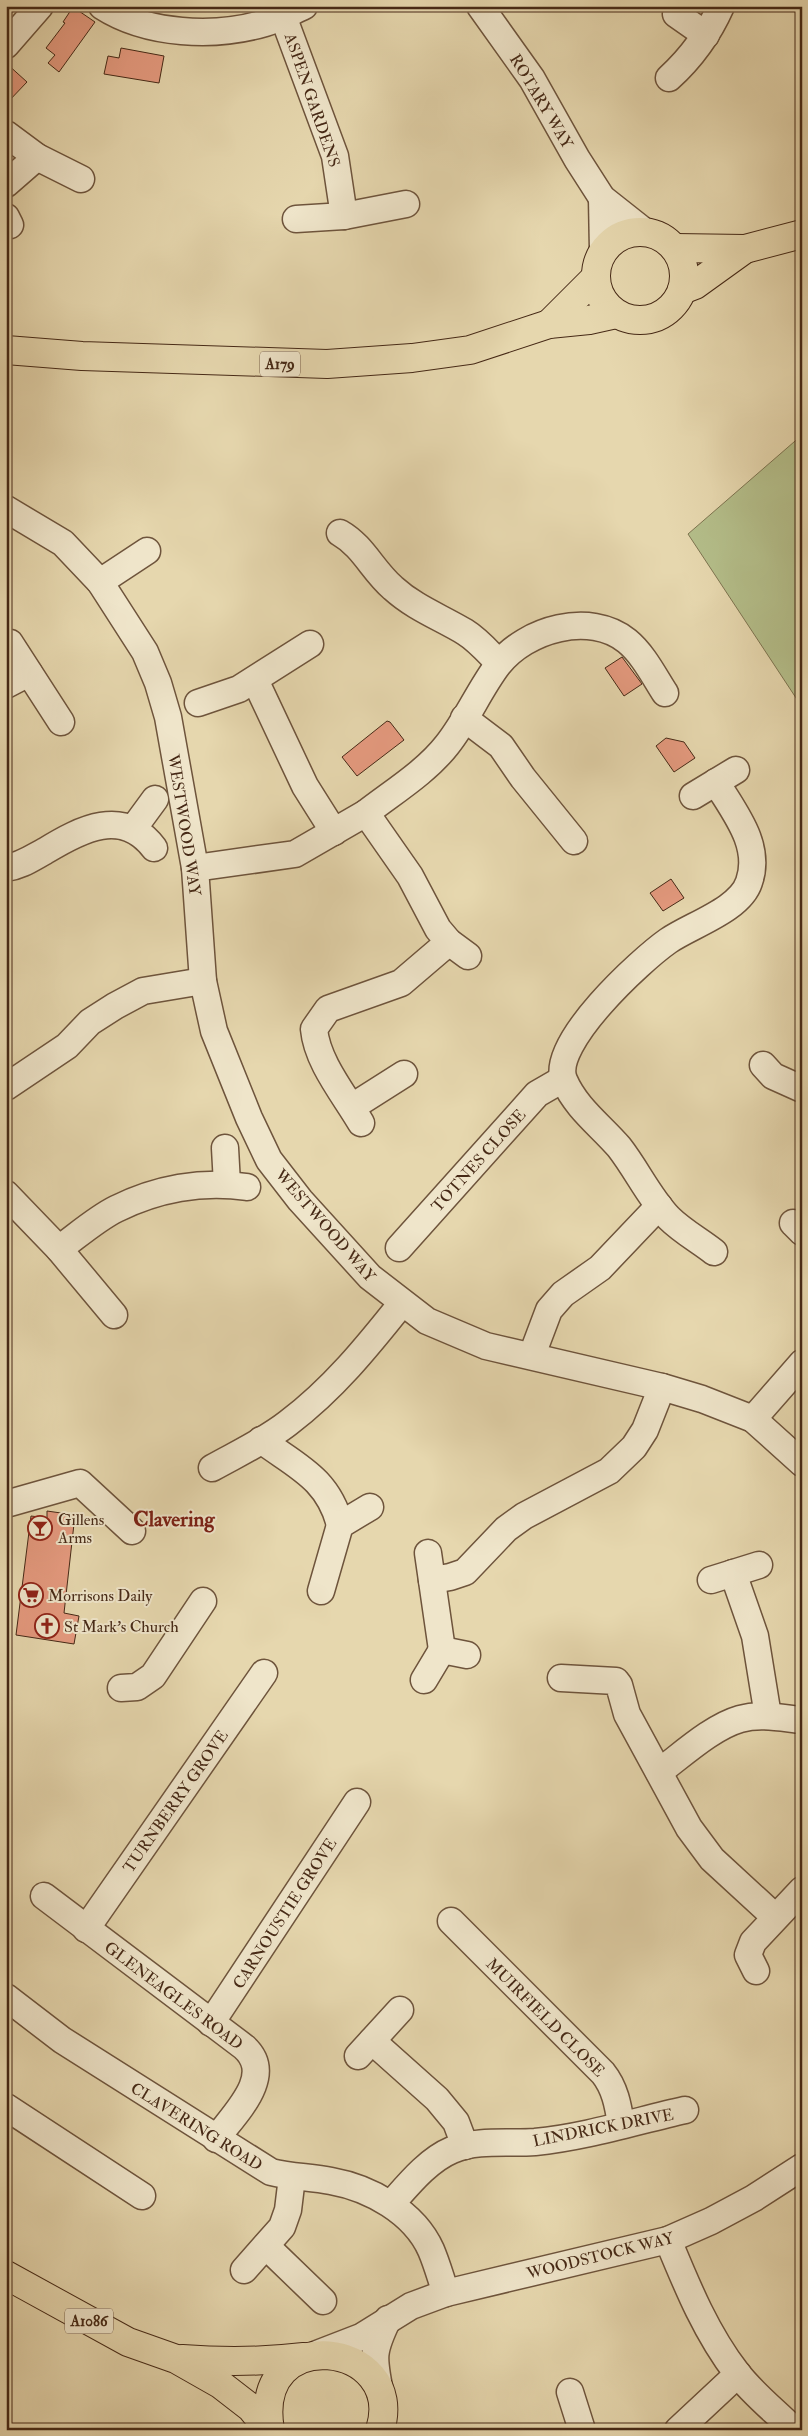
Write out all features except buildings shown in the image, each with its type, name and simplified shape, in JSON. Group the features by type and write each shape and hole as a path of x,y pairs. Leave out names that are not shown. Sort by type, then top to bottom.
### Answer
{"main road":[{"path":"645,232 665,239 675,248 685,273 682,290 676,302 667,312 655,318 642,321 628,319 616,314 605,305 598,292 595,278 597,264 602,251 612,241 624,234 645,232"},
{"path":"675,248 745,248 802,234"},
{"path":"682,290 695,285 745,248"},
{"path":"549,324 595,278"},
{"path":"549,324 589,320 616,314"},
{"name":"A179","path":"6,350 102,357 327,364 412,358 470,350 549,324"},
{"name":"A1086","path":"6,2275 128,2342 176,2359 220,2384 251,2408 269,2430"},
{"path":"269,2430 266,2411 274,2384 286,2368 312,2355 337,2355 356,2362 370,2375 383,2415"},
{"name":"A1086","path":"176,2359 232,2363 265,2362 312,2355"}],"street":[{"path":"6,45 40,6"},
{"path":"102,6 145,24 182,30 238,28 265,23 294,11"},
{"path":"669,78 682,66 706,35 721,6"},
{"name":"ROTARY WAY","path":"491,10 576,160 602,198 645,232"},
{"name":"ASPEN GARDENS","path":"294,11 336,156 344,216"},
{"path":"676,14 706,35"},
{"path":"6,134 37,157 81,179"},
{"path":"6,184 37,157"},
{"path":"602,198 602,251"},
{"path":"296,219 344,216 406,204"},
{"name":"WESTWOOD WAY","path":"6,509 63,543 100,582 145,652 158,683 168,717 195,868 203,981 214,1031 227,1066 269,1160 300,1200 370,1277 427,1321 456,1335 486,1346 532,1355 662,1387 702,1399 753,1419 802,1463"},
{"path":"340,533 350,538 365,555 377,574 407,600 467,633 499,663"},
{"path":"100,582 147,551"},
{"path":"195,868 295,854 366,813 433,762 448,744 499,663 522,644 547,632 573,626 594,625 612,632 628,642 665,693"},
{"path":"10,643 61,722"},
{"path":"198,703 240,690 310,644"},
{"path":"6,685 29,673"},
{"path":"255,680 305,786 334,832"},
{"path":"464,718 501,746 523,778 574,841"},
{"path":"693,796 726,776 754,857 749,884 732,903 711,918 669,940 642,961 586,1020 570,1043 564,1061 563,1079 580,1107 620,1149 670,1219 714,1252"},
{"path":"133,829 155,799"},
{"path":"366,813 410,876 438,929 459,949 401,983 342,1002 328,1009 319,1018 314,1029 315,1043 356,1115 404,1074"},
{"path":"6,868 25,862 88,829 124,825 147,839 154,848"},
{"path":"6,1087 67,1046 90,1022 115,1006 143,991 203,981"},
{"path":"764,1065 772,1076 802,1089"},
{"name":"TOTNES CLOSE","path":"399,1248 538,1094 563,1079"},
{"path":"59,1249 114,1209 146,1196 174,1188 237,1185 225,1148"},
{"path":"6,1194 59,1249 114,1315"},
{"path":"532,1355 550,1310 563,1294 600,1268 659,1206"},
{"path":"212,1468 287,1424 344,1375 402,1303"},
{"path":"753,1419 802,1363"},
{"path":"432,1580 465,1572 506,1529 524,1516 609,1471 638,1442 645,1430 662,1387"},
{"path":"260,1440 310,1473 335,1507 340,1525 321,1591"},
{"path":"6,1504 80,1484 132,1531"},
{"path":"340,1525 370,1507"},
{"path":"424,1680 454,1652 432,1580 428,1553"},
{"path":"759,1566 722,1576 756,1636 768,1716"},
{"path":"121,1688 137,1687 153,1676 203,1601"},
{"name":"TURNBERRY GROVE","path":"86,1929 264,1673"},
{"path":"561,1678 616,1681 619,1685 627,1714 689,1828 712,1859 775,1917"},
{"path":"658,1772 721,1728 740,1719 768,1716 802,1720"},
{"name":"CARNOUSTIE GROVE","path":"211,2023 357,1802"},
{"path":"756,1971 748,1956 749,1949 775,1917 802,1890"},
{"name":"GLENEAGLES ROAD","path":"44,1896 249,2052 257,2070 254,2086 216,2139"},
{"name":"MUIRFIELD CLOSE","path":"451,1921 603,2073 611,2083 621,2124"},
{"name":"CLAVERING ROAD","path":"6,1998 62,2040 271,2172 292,2177 331,2181 360,2188 392,2203 420,2233 431,2249 446,2293"},
{"path":"400,2010 365,2048 437,2099 456,2122 465,2146"},
{"path":"6,2108 142,2196"},
{"name":"LINDRICK DRIVE","path":"392,2203 434,2162 450,2151 465,2146 497,2142 535,2142 581,2134 685,2110"},
{"name":"WOODSTOCK WAY","path":"312,2355 361,2337 411,2306 446,2293 668,2240 720,2216 802,2167"},
{"path":"244,2270 282,2227 288,2210 292,2177"},
{"path":"668,2240 693,2301 716,2344 738,2374 794,2430"},
{"path":"266,2246 323,2301"},
{"path":"383,2415 374,2362 375,2346 388,2319"},
{"path":"678,2430 738,2374"},
{"path":"570,2392 582,2430"}],"green space":[{"path":"802,435 802,707 688,534"}],"place":[{"name":"Gillens Arms","path":"40,1528"},
{"name":"Morrisons Daily","path":"31,1595"},
{"name":"St Mark's Church","path":"47,1626"}],"district":[{"name":"Clavering","path":"174,1519"}]}
